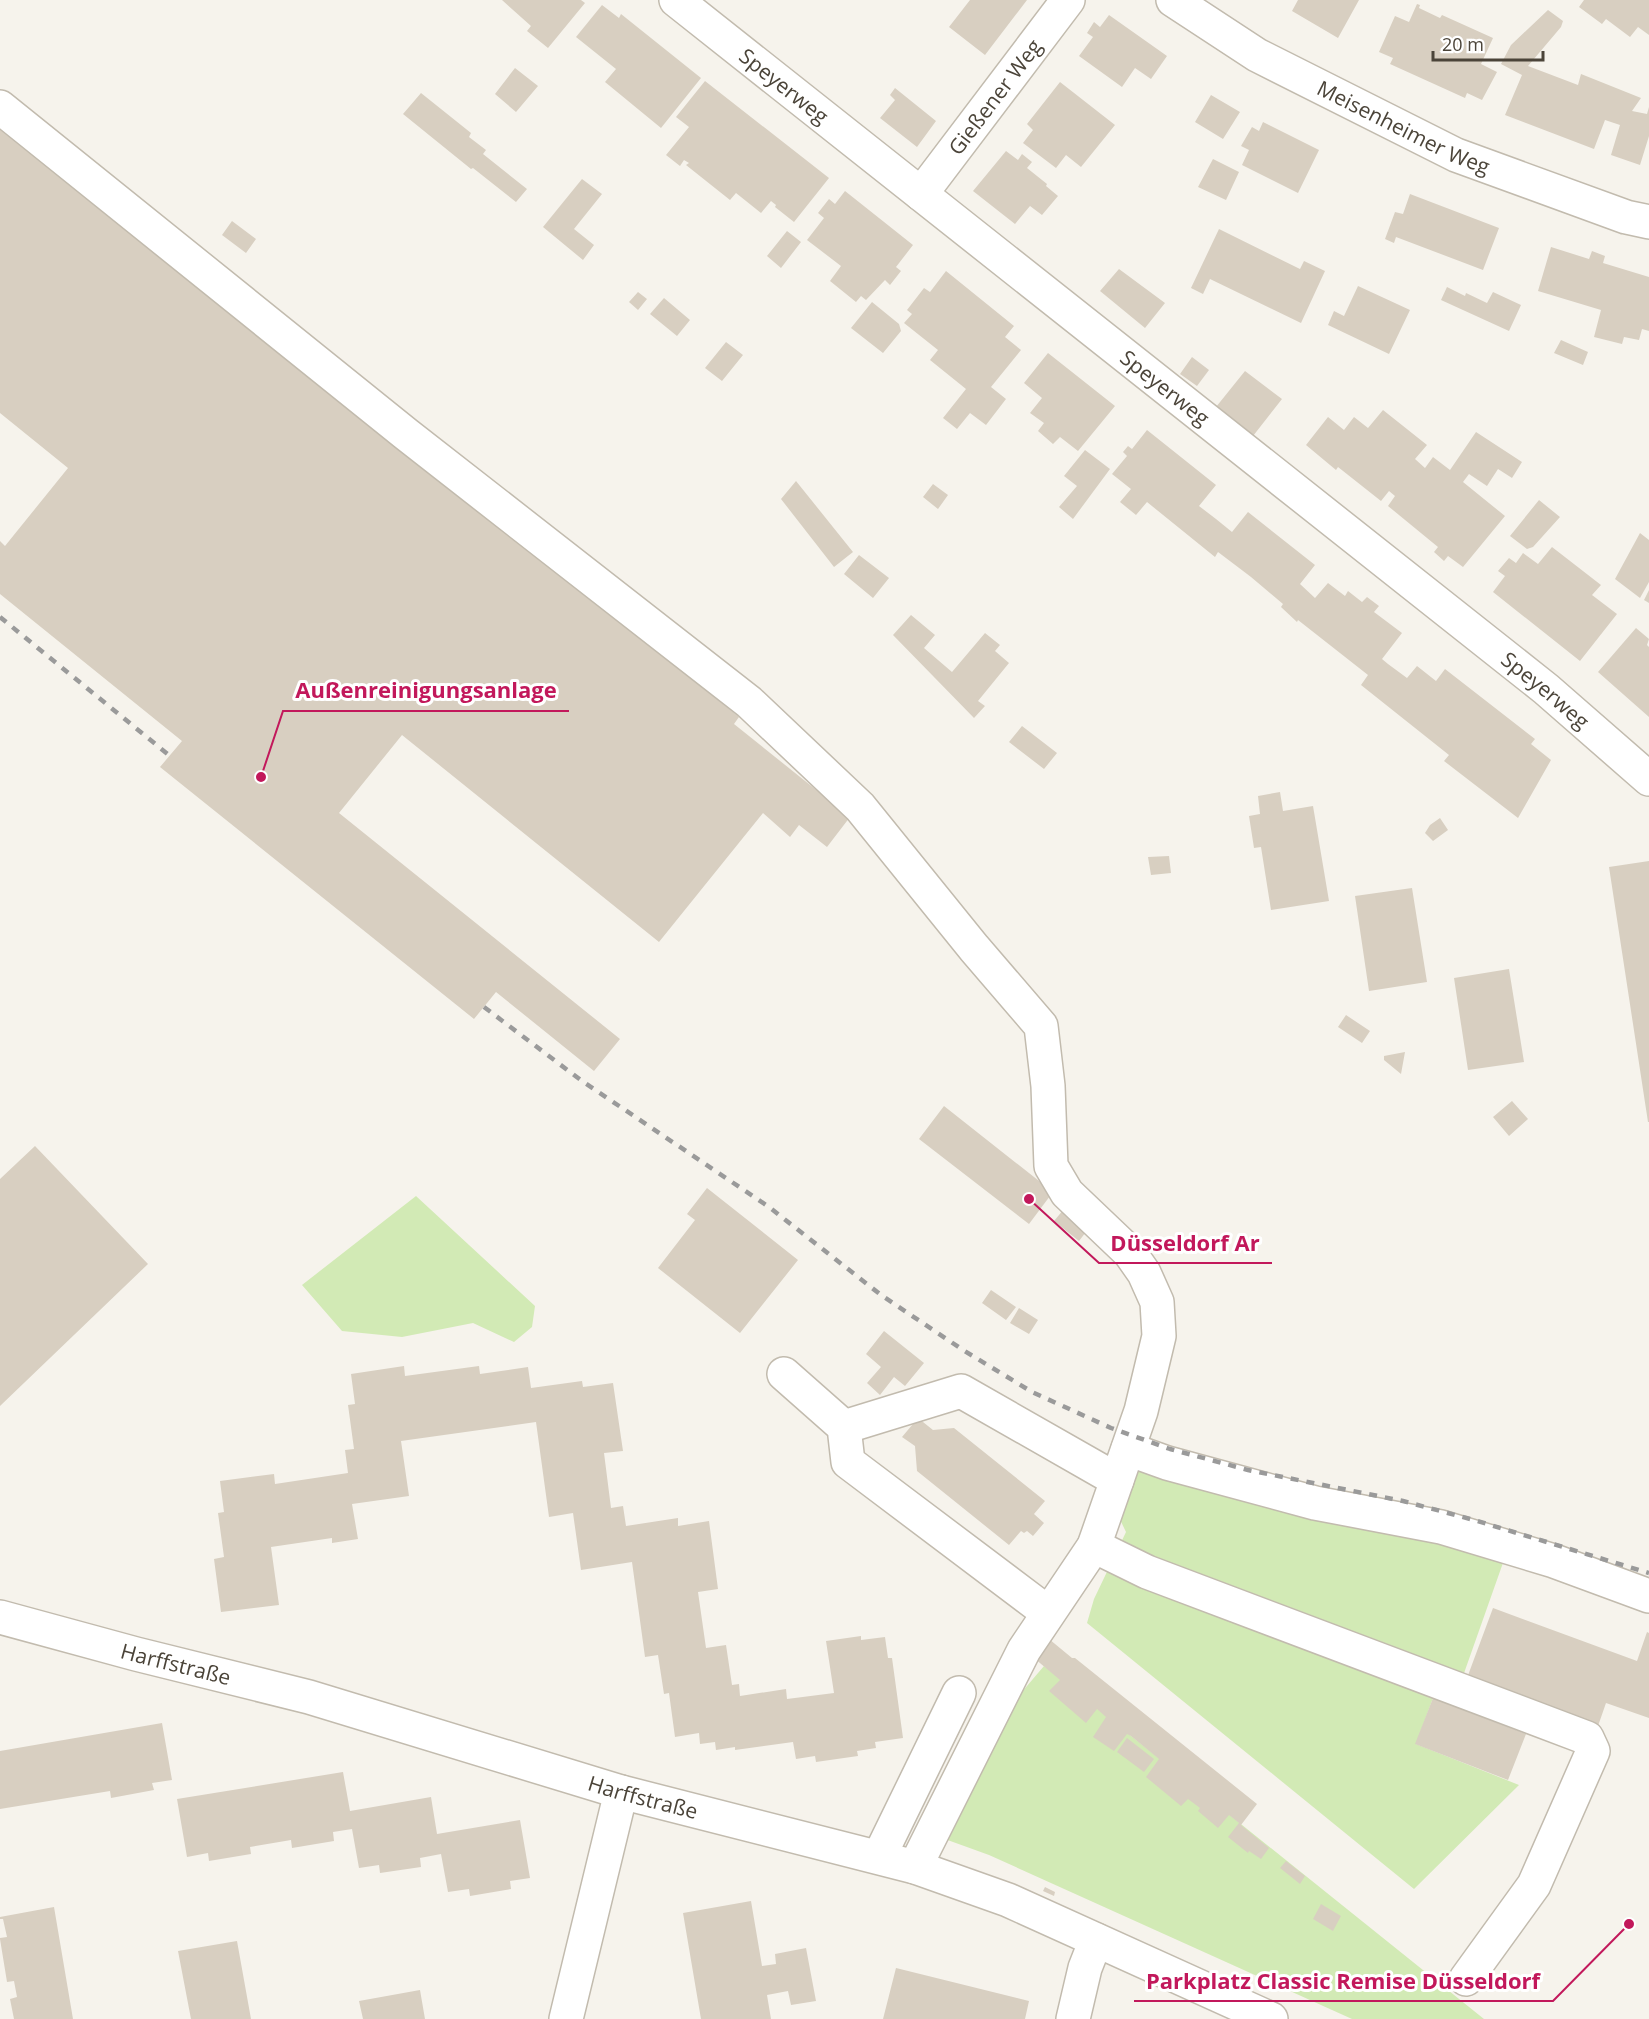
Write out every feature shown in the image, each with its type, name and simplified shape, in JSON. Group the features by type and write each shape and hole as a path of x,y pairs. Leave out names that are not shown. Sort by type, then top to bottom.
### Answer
{"street":[{"name":"Speyerweg","path":"676,0 1546,689 1649,779"},
{"name":"Gießener Weg","path":"921,194 1068,0"},
{"name":"Meisenheimer Weg","path":"1173,0 1257,55 1456,155 1626,216 1649,222"},
{"path":"0,107 406,434 748,702 860,807 974,948 1041,1026 1048,1086 1051,1166 1067,1193 1130,1253 1144,1273 1157,1302 1159,1336 1141,1411 1094,1546 1047,1612 1024,1650 915,1867"},
{"path":"784,1374 844,1427 848,1462 1047,1612"},
{"path":"844,1427 962,1391 1117,1480"},
{"path":"1128,1449 1167,1463 1315,1503 1441,1527 1554,1562 1649,1596"},
{"path":"1094,1546 1147,1572 1587,1738 1593,1751 1534,1885 1466,1978"},
{"name":"Harffstraße","path":"0,1617 309,1697 621,1792 915,1867 1008,1900 1271,2019"},
{"path":"879,1857 959,1693"},
{"path":"566,2019 621,1792"},
{"path":"1073,2019 1085,1968 1096,1940"}],"green space":[{"path":"416,1196 535,1306 532,1327 514,1342 473,1323 402,1337 342,1331 302,1285"},
{"path":"1134,1451 1510,1543 1463,1676 1453,1686 1433,1698 1416,1744 1519,1785 1414,1889 1087,1623 1094,1599 1126,1532 1113,1505"},
{"path":"1044,1666 1484,2019 1352,2019 989,1855 942,1838 1021,1693"}],"building":[{"path":"502,0 581,0 585,3 548,48 527,31 531,26"},
{"path":"970,0 1027,0 985,55 949,27"},
{"path":"1298,0 1359,0 1338,38 1292,11"},
{"path":"1584,0 1649,0 1649,35 1638,27 1630,37 1606,19 1602,24 1579,7"},
{"path":"1417,4 1420,5 1419,8 1440,18 1442,15 1493,38 1481,64 1497,72 1482,100 1467,93 1465,98 1390,64 1393,58 1379,52 1395,16 1409,22"},
{"path":"602,5 619,18 621,14 701,78 661,128 605,82 616,69 576,37"},
{"path":"1548,10 1563,21 1561,27 1528,66 1578,85 1581,74 1641,98 1632,111 1647,114 1649,107 1649,136 1640,165 1611,155 1620,125 1605,120 1594,149 1505,115 1522,75 1501,64 1511,45"},
{"path":"1109,15 1167,56 1151,79 1135,68 1122,87 1079,56 1093,37 1087,33 1094,22 1100,27"},
{"path":"515,68 538,86 516,112 495,94"},
{"path":"705,81 829,178 794,222 771,201 761,213 736,193 730,200 686,165 689,163 684,160 680,166 666,155 689,127 676,117"},
{"path":"1060,82 1115,125 1081,167 1066,155 1056,168 1023,143 1033,130 1027,124"},
{"path":"895,88 936,121 917,147 880,118 895,100 890,95"},
{"path":"421,93 471,133 469,137 486,150 483,154 527,189 516,202 403,114"},
{"path":"1211,95 1240,112 1223,139 1195,122"},
{"path":"0,122 739,717 734,724 850,817 827,847 799,825 790,837 763,813 659,942 402,735 339,813 620,1039 594,1071 496,992 474,1019 160,767 182,741 0,594 0,541 5,546 68,468 0,413"},
{"path":"1263,122 1319,150 1298,193 1242,165 1249,150 1241,146 1252,127 1259,131"},
{"path":"1006,151 1018,160 1022,154 1032,162 1027,168 1058,196 1042,215 1030,206 1015,224 973,191"},
{"path":"1213,159 1239,172 1226,200 1198,187"},
{"path":"582,179 602,194 574,229 594,245 583,260 543,227"},
{"path":"845,191 913,245 896,267 901,271 890,285 885,280 866,300 861,296 856,302 830,281 841,266 807,240 824,218 818,213 829,199 835,204"},
{"path":"1410,194 1499,228 1483,270 1396,237 1394,243 1385,239 1395,212 1403,214"},
{"path":"232,221 256,239 246,253 222,235"},
{"path":"1219,229 1300,269 1304,261 1325,271 1301,323 1210,279 1203,294 1191,288"},
{"path":"787,231 801,242 781,268 767,256"},
{"path":"1551,247 1589,259 1592,251 1605,256 1603,263 1649,277 1649,331 1642,329 1639,340 1624,337 1622,344 1594,337 1601,310 1538,291"},
{"path":"1119,269 1165,303 1145,328 1100,291"},
{"path":"946,271 1014,326 1005,337 1021,350 991,387 1006,399 986,425 970,413 957,429 943,418 966,389 930,360 938,350 904,323 912,314 907,310 924,288 930,292"},
{"path":"1358,286 1410,310 1389,354 1328,325 1334,311 1344,316"},
{"path":"1447,287 1487,303 1493,292 1521,305 1509,331 1441,300"},
{"path":"638,292 647,299 638,310 629,302"},
{"path":"664,298 690,320 677,336 650,314"},
{"path":"872,302 899,324 901,331 883,353 851,328"},
{"path":"1561,340 1588,352 1583,365 1554,353"},
{"path":"726,342 743,355 722,381 705,368"},
{"path":"1048,353 1115,406 1078,451 1060,437 1053,444 1038,431 1044,423 1030,413 1042,398 1024,383"},
{"path":"1192,357 1209,370 1197,386 1180,374"},
{"path":"1245,371 1282,399 1253,436 1216,407"},
{"path":"1383,410 1427,445 1415,459 1425,468 1433,457 1450,470 1476,432 1522,462 1512,478 1498,469 1487,486 1469,474 1463,482 1505,516 1463,567 1448,556 1444,561 1434,552 1438,547 1388,506 1395,496 1389,491 1381,501 1338,467 1336,470 1306,445 1328,417 1344,430 1354,417 1368,428"},
{"path":"1147,430 1216,485 1199,506 1232,532 1248,512 1315,565 1300,584 1315,598 1328,583 1345,596 1348,591 1362,602 1367,597 1379,606 1374,612 1402,633 1382,659 1388,664 1407,678 1417,666 1436,681 1445,669 1535,739 1531,744 1551,760 1518,818 1444,761 1449,755 1361,685 1368,675 1298,620 1297,622 1281,607 1283,604 1251,577 1218,552 1215,557 1147,502 1136,515 1120,502 1131,489 1112,474 1127,456 1123,452 1128,446 1132,449"},
{"path":"1085,450 1110,469 1073,519 1059,507 1077,486 1064,476"},
{"path":"796,481 853,552 834,567 781,499"},
{"path":"933,484 948,495 938,509 923,497"},
{"path":"1539,500 1560,517 1533,547 1527,549 1510,536"},
{"path":"1640,533 1649,540 1649,582 1640,598 1615,579"},
{"path":"1552,547 1601,585 1592,595 1617,614 1580,661 1493,592 1505,576 1498,571 1509,558 1516,563 1523,553 1538,564"},
{"path":"859,555 889,578 873,598 844,574"},
{"path":"1649,590 1649,603 1644,600"},
{"path":"911,615 935,635 924,648 952,672 985,633 1000,645 995,651 1009,663 978,701 985,706 974,718 893,635"},
{"path":"1636,628 1649,639 1647,645 1649,647 1649,717 1598,672"},
{"path":"1022,726 1057,753 1044,769 1009,742"},
{"path":"1280,792 1283,811 1313,806 1329,901 1271,910 1261,847 1254,848 1249,816 1260,814 1258,796"},
{"path":"1440,818 1448,830 1433,841 1425,833 1430,825"},
{"path":"1169,856 1171,873 1151,875 1148,857"},
{"path":"1649,861 1649,1122 1648,1122 1609,867"},
{"path":"1412,888 1427,982 1369,991 1355,896"},
{"path":"1509,969 1524,1062 1468,1070 1454,978"},
{"path":"1346,1015 1370,1031 1362,1043 1338,1027"},
{"path":"1405,1052 1401,1074 1384,1060 1384,1056"},
{"path":"1512,1101 1528,1119 1509,1136 1493,1117"},
{"path":"944,1106 1053,1192 1029,1224 919,1139"},
{"path":"35,1146 148,1264 0,1406 0,1179"},
{"path":"707,1188 798,1260 740,1333 658,1268 695,1220 687,1214"},
{"path":"1064,1209 1089,1228 1079,1241 1054,1221"},
{"path":"991,1290 1016,1307 1006,1320 982,1303"},
{"path":"1019,1308 1038,1320 1029,1334 1010,1323"},
{"path":"884,1331 924,1363 905,1386 894,1377 880,1395 867,1383 881,1367 866,1354"},
{"path":"404,1366 405,1376 479,1366 480,1374 528,1367 531,1388 582,1381 583,1387 613,1383 623,1451 604,1453 611,1508 623,1506 626,1526 678,1518 678,1526 709,1521 718,1589 698,1592 706,1648 726,1645 732,1685 739,1684 740,1696 786,1689 787,1699 834,1693 826,1641 861,1636 861,1640 885,1637 888,1658 892,1658 903,1738 875,1742 876,1748 857,1751 858,1756 816,1762 815,1756 796,1759 793,1742 735,1750 735,1747 716,1750 715,1742 700,1744 699,1733 675,1737 669,1693 664,1694 658,1655 645,1657 632,1562 581,1570 573,1513 549,1517 536,1422 401,1441 409,1496 352,1504 358,1539 332,1543 332,1538 271,1547 279,1605 221,1612 214,1559 224,1557 218,1513 224,1512 220,1481 274,1474 275,1484 348,1473 345,1450 354,1449 348,1405 355,1404 351,1374"},
{"path":"918,1418 933,1430 954,1428 1045,1501 1034,1514 1044,1523 1033,1536 1027,1531 1024,1533 1021,1531 1009,1545 917,1471 915,1446 902,1437"},
{"path":"1493,1608 1637,1661 1647,1632 1649,1633 1649,1718 1606,1703 1598,1726 1467,1678"},
{"path":"1049,1639 1257,1804 1241,1825 1269,1848 1261,1859 1249,1851 1248,1853 1228,1837 1239,1823 1229,1815 1218,1828 1198,1811 1200,1808 1188,1799 1181,1806 1146,1777 1159,1759 1131,1736 1127,1734 1114,1751 1093,1737 1106,1717 1097,1709 1086,1723 1049,1691 1060,1680 1034,1658"},
{"path":"1433,1698 1526,1734 1508,1780 1415,1744"},
{"path":"162,1723 172,1780 152,1783 154,1790 111,1798 110,1791 0,1809 0,1751"},
{"path":"1127,1738 1154,1759 1144,1772 1117,1752"},
{"path":"343,1772 350,1811 431,1797 437,1834 520,1820 530,1878 510,1881 511,1889 470,1896 469,1889 448,1892 441,1854 420,1858 421,1867 380,1873 379,1865 359,1868 352,1829 333,1832 334,1841 292,1848 291,1840 250,1847 251,1854 209,1861 208,1853 187,1857 177,1799"},
{"path":"1286,1861 1305,1876 1300,1884 1280,1868"},
{"path":"1045,1887 1055,1892 1054,1896 1043,1891"},
{"path":"751,1901 762,1966 776,1964 775,1954 806,1948 816,2001 791,2005 788,1991 767,1995 771,2019 701,2019 683,1913"},
{"path":"1321,1904 1341,1916 1333,1931 1313,1919"},
{"path":"54,1907 73,2019 14,2019 10,1999 17,1997 14,1981 7,1982 0,1938 7,1937 3,1919 0,1917"},
{"path":"237,1941 251,2019 191,2019 178,1951"},
{"path":"896,1968 1029,2001 1025,2019 883,2019"},
{"path":"420,1990 425,2019 363,2019 359,2001"}],"railway":[{"path":"0,617 170,756"},
{"path":"484,1007 582,1081 769,1207 881,1295 963,1350 1032,1392 1111,1428 1170,1449 1248,1470 1403,1501 1649,1573"}],"place":[{"name":"Außenreinigungsanlage","path":"261,777"},
{"name":"Düsseldorf Ar","path":"1029,1199"},
{"name":"Parkplatz Classic Remise Düsseldorf","path":"1629,1924"}]}
